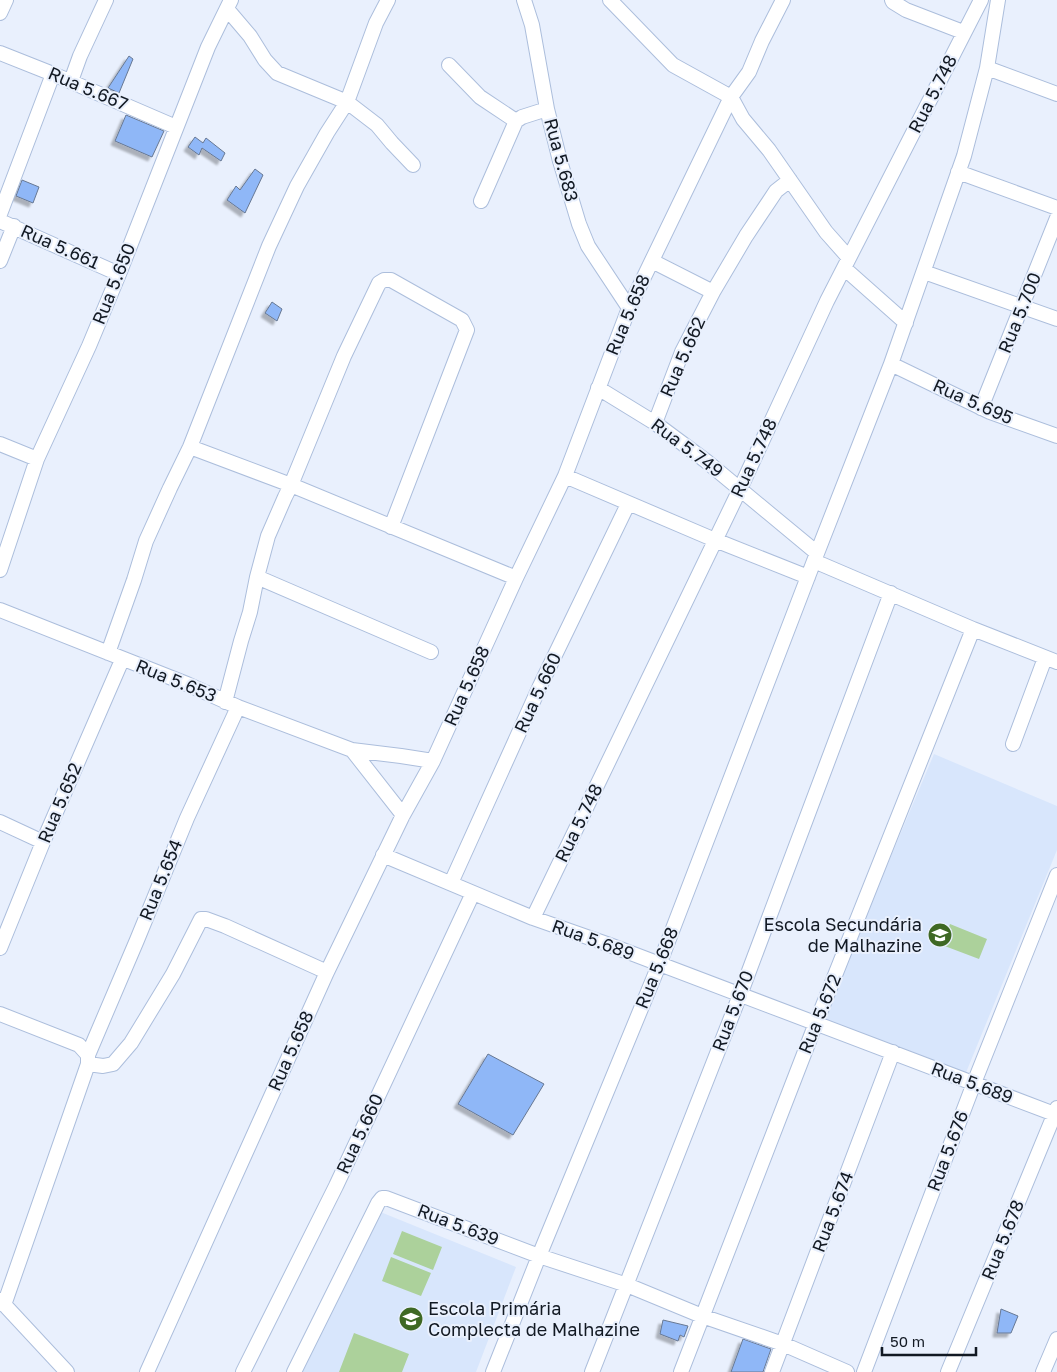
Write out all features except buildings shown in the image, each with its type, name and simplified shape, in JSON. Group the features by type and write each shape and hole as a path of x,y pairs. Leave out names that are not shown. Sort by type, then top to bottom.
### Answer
{"street":[{"path":"0,13 6,0"},
{"path":"71,82 80,56 106,0"},
{"path":"108,653 146,541 190,447 269,246 297,186 347,102 376,23 388,0"},
{"name":"Rua 5.683","path":"524,0 532,25 547,109 572,202 588,246 629,308"},
{"path":"610,0 673,65 731,97 743,119 769,150 847,263 906,323"},
{"name":"Rua 5.658","path":"147,1372 326,972 403,814 433,762 516,578 565,476 629,308 731,97 749,72 783,0"},
{"path":"892,0 906,10 963,32"},
{"name":"Rua 5.748","path":"533,918 740,489 827,301 980,0"},
{"name":"Rua 5.748","path":"815,557 891,364 964,156 987,68 998,0"},
{"path":"229,5 277,73 347,102 377,126 413,165"},
{"name":"Rua 5.650","path":"0,570 37,460 120,274 208,46 229,5"},
{"name":"Rua 5.667","path":"0,52 176,127"},
{"path":"449,65 480,98 516,121"},
{"path":"987,68 1057,94"},
{"path":"0,214 53,74"},
{"path":"481,200 516,121 522,117 547,109"},
{"path":"958,172 1057,208"},
{"name":"Rua 5.662","path":"655,423 682,352 713,292 746,236 776,191 790,180"},
{"name":"Rua 5.700","path":"982,408 1057,218"},
{"name":"Rua 5.661","path":"0,221 120,274"},
{"path":"0,261 14,226"},
{"path":"652,261 713,292"},
{"path":"924,272 1057,319"},
{"name":"Rua 5.654","path":"2,1302 85,1055 141,931 232,704 241,641 268,536 344,356 379,283 384,280 391,280 462,320 467,330 391,527"},
{"name":"Rua 5.695","path":"891,364 990,412 1057,436"},
{"name":"Rua 5.749","path":"598,388 655,423 740,489 815,557 973,629 1051,660"},
{"path":"0,444 37,460"},
{"path":"190,447 291,485 516,578"},
{"path":"565,476 628,504 808,577"},
{"name":"Rua 5.660","path":"451,883 540,686 628,504"},
{"name":"Rua 5.668","path":"493,1372 538,1256 660,965 815,557"},
{"path":"257,577 431,652"},
{"name":"Rua 5.670","path":"592,1372 740,995 891,593"},
{"name":"Rua 5.653","path":"0,610 122,660 188,684 232,704 352,750 433,762"},
{"name":"Rua 5.672","path":"681,1372 816,1024 973,629"},
{"name":"Rua 5.652","path":"0,948 43,842 122,660"},
{"path":"1012,744 1051,660"},
{"path":"352,750 403,814"},
{"path":"0,822 43,842"},
{"name":"Rua 5.689","path":"383,855 533,918 1056,1113"},
{"name":"Rua 5.676","path":"864,1372 974,1083 1057,876"},
{"name":"Rua 5.660","path":"243,1372 336,1186 473,893"},
{"path":"0,1014 85,1055 103,1066 113,1064 131,1044 173,974 200,920 206,919 226,926 326,972"},
{"name":"Rua 5.674","path":"772,1372 893,1052"},
{"name":"Rua 5.678","path":"948,1372 1056,1113"},
{"name":"Rua 5.639","path":"294,1372 382,1198 538,1256"},
{"path":"538,1256 627,1285 702,1316 783,1344 846,1372"},
{"path":"2,1302 62,1370"},
{"path":"1043,1372 1057,1339"}],"shaded area":[{"name":"Escola Secundária de Malhazine","path":"934,754 1057,806 1057,850 965,1075 822,1020"},
{"name":"Escola Primária Complecta de Malhazine","path":"378,1211 516,1267 476,1372 299,1372"}],"green space":[{"path":"950,924 987,939 979,959 942,945"},
{"path":"402,1231 442,1247 433,1270 393,1254"},
{"path":"391,1257 431,1273 421,1296 382,1281"},
{"path":"354,1333 409,1354 402,1372 339,1372"}],"place":[{"name":"Escola Secundária de Malhazine","path":"940,935"},
{"name":"Escola Primária Complecta de Malhazine","path":"411,1319"}]}
